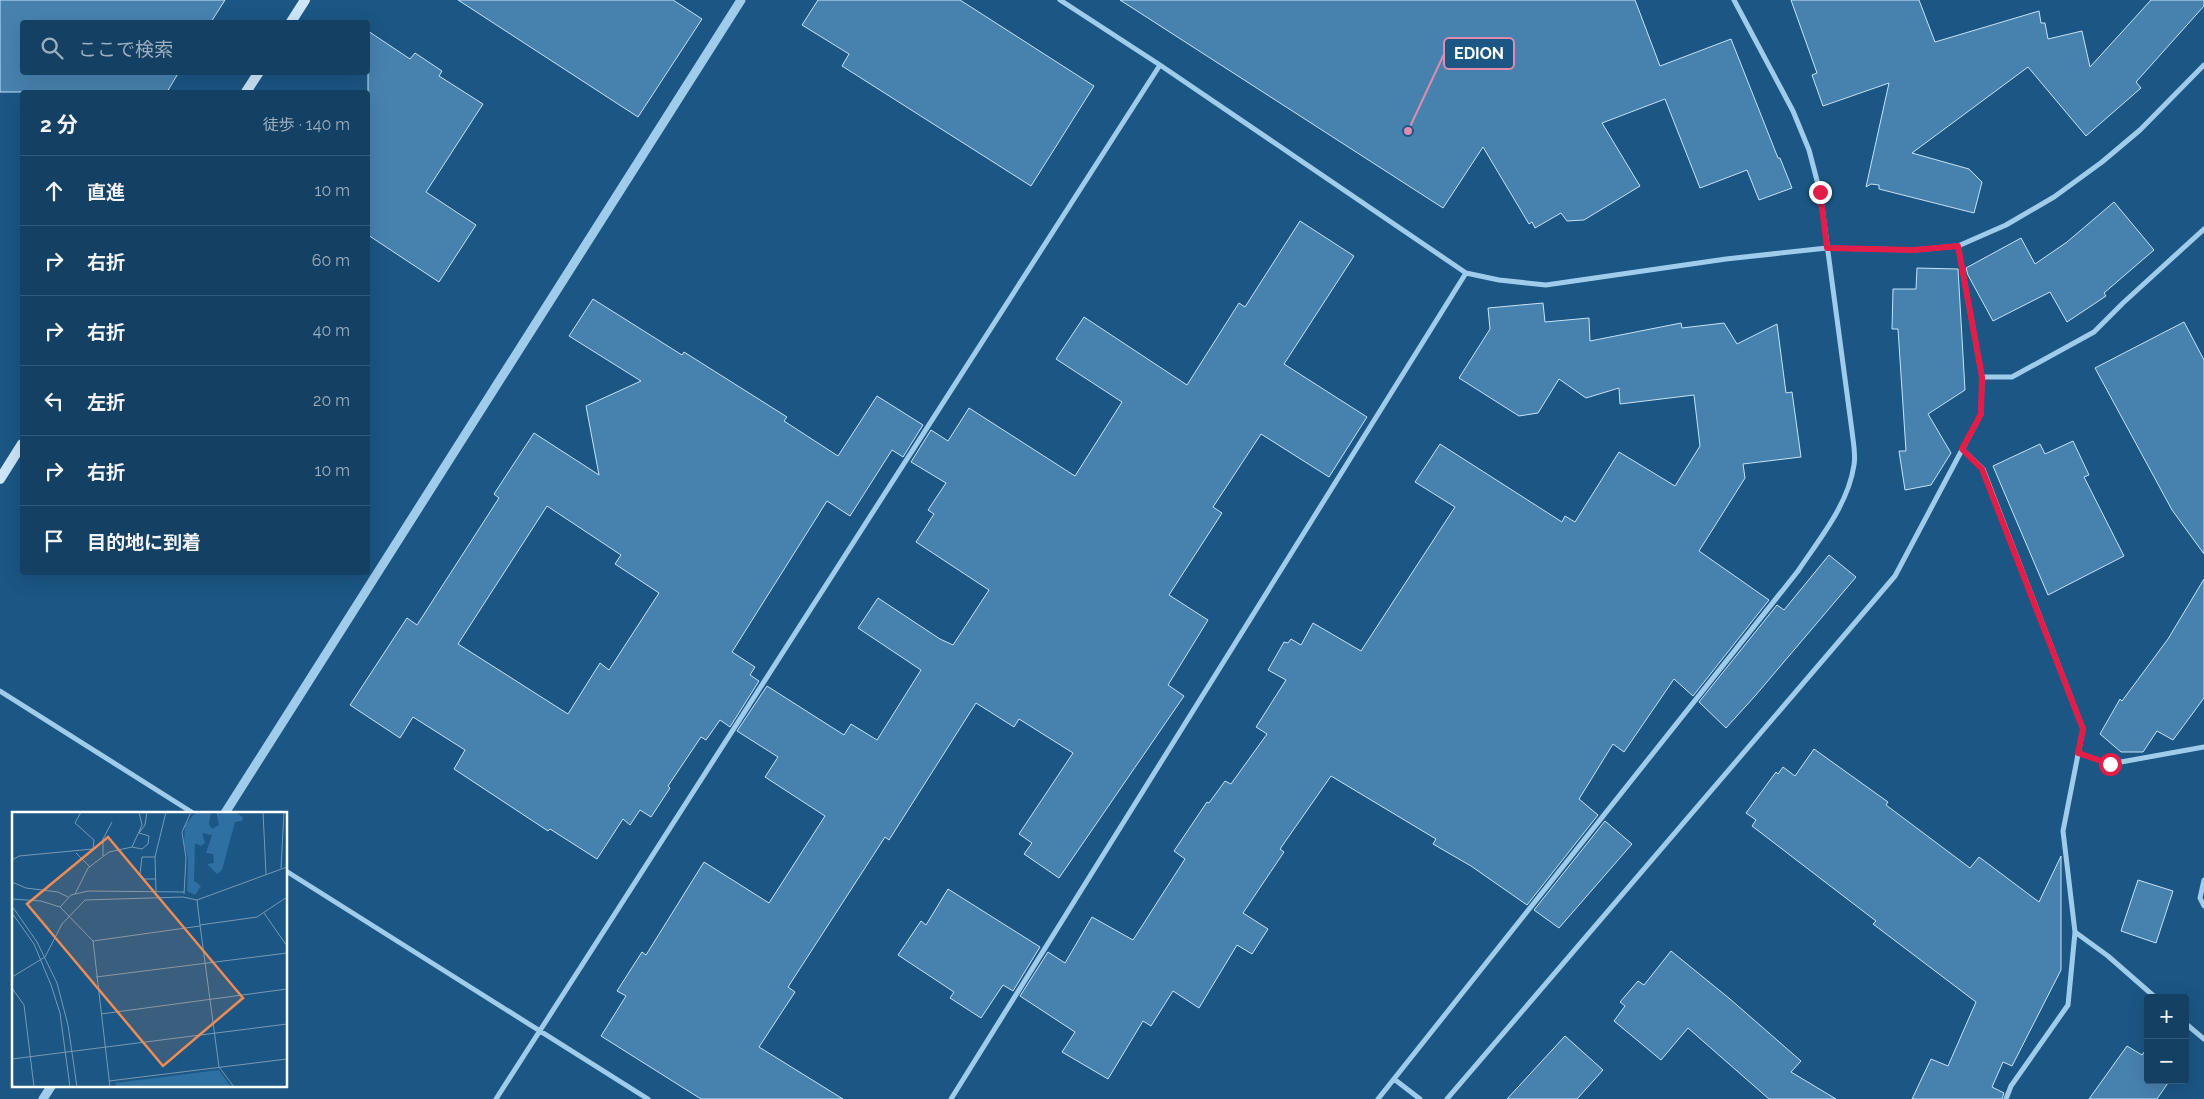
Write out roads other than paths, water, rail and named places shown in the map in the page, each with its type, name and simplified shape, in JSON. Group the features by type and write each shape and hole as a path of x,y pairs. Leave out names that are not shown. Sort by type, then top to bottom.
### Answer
{"main road":[{"path":"292,20 305,0"},
{"path":"247,90 257,75"},
{"path":"0,479 20,447"}],"street":[{"path":"226,812 741,0"},
{"path":"1060,0 1160,65 1466,273 1498,280 1546,285 1726,259 1827,248 1914,250 1958,246 2006,224 2054,197 2102,162 2140,130 2204,65"},
{"path":"1378,1099 1798,571 1837,514 1854,464 1852,430 1820,192 1810,150 1793,111 1734,0"},
{"path":"496,1099 1160,65"},
{"path":"1982,377 2012,377 2094,332 2204,229"},
{"path":"1447,1099 1895,576 1981,414 1982,377 1958,246"},
{"path":"951,1099 1466,273"},
{"path":"1962,449 1982,469 2083,729 2063,831 2075,932 2068,1004 2011,1086 2006,1099"},
{"path":"0,691 191,812"},
{"path":"2078,753 2110,764 2204,747"},
{"path":"288,872 648,1099"},
{"path":"2204,880 2200,898 2204,906"},
{"path":"2075,932 2108,956 2151,994"},
{"path":"2189,1026 2204,1039"},
{"path":"1394,1079 1420,1099"},
{"path":"43,1099 51,1086"}],"place":[{"name":"EDION","path":"1408,131"}]}
